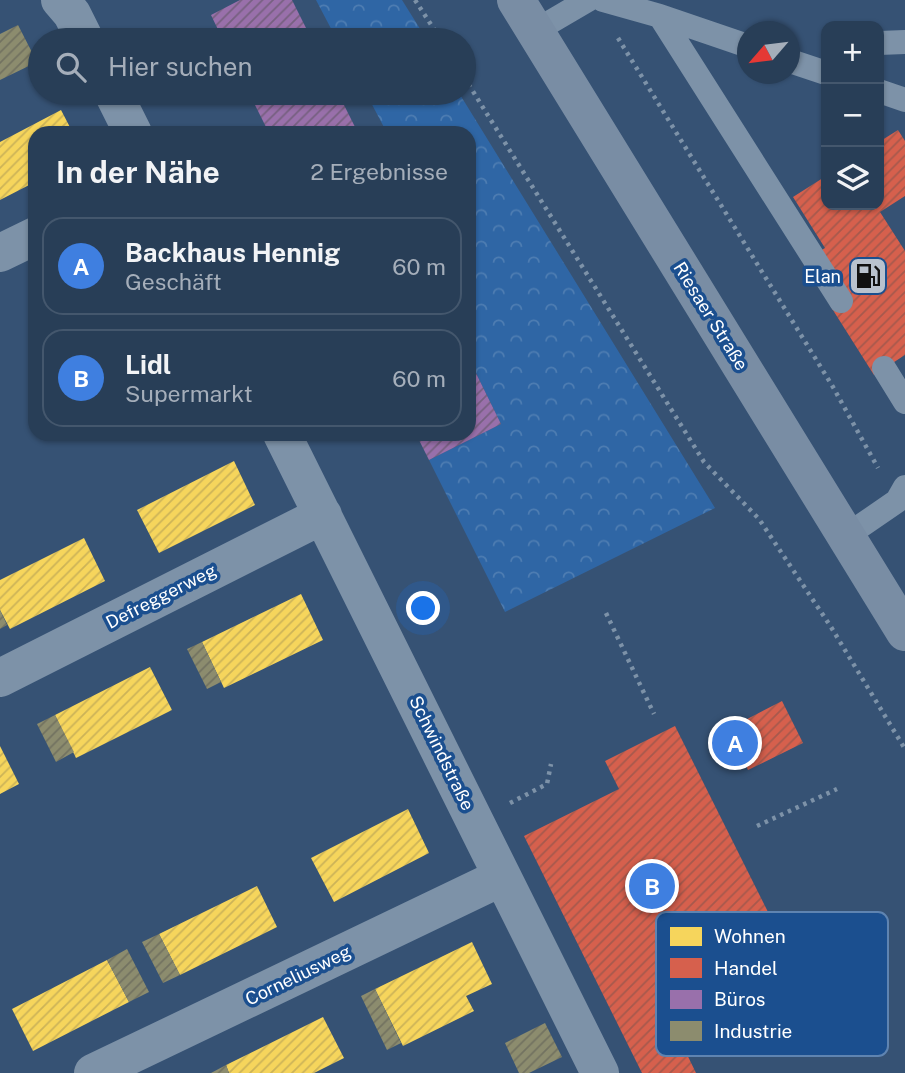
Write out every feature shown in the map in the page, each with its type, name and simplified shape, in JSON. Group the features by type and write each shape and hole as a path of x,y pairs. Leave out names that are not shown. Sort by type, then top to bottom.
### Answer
{"main road":[{"name":"Riesaer Straße","path":"526,16 905,632"}],"street":[{"path":"60,0 79,28"},
{"path":"119,105 130,126"},
{"path":"0,253 28,239"},
{"name":"Schwindstraße","path":"286,441 600,1073"},
{"name":"Defreggerweg","path":"0,678 323,515"},
{"name":"Corneliusweg","path":"93,1073 502,877"}],"lane":[{"path":"526,16 589,0"},
{"path":"603,0 737,43"},
{"path":"660,16 841,301"},
{"path":"884,43 905,42"},
{"path":"800,64 821,70"},
{"path":"884,93 905,100"},
{"path":"884,368 903,396"},
{"path":"846,536 902,495"}],"path":[{"path":"415,0 433,28"},
{"path":"617,35 902,495"},
{"path":"476,96 704,462 759,519 831,627 905,748"},
{"path":"606,613 654,713"},
{"path":"475,820 547,784 551,764"},
{"path":"757,826 837,789"}],"green space":[{"path":"316,0 402,0 420,28 331,28"},
{"path":"372,105 466,105 715,508 505,612 429,460 467,441 476,441 476,436 501,424 476,373 476,126 383,126"}],"building: Wohnen":[{"path":"61,110 69,126 30,126"},
{"path":"28,127 28,186 0,200 0,142"},
{"path":"234,461 255,505 159,553 137,510"},
{"path":"84,538 105,581 10,629 0,610 0,580"},
{"path":"301,594 323,640 224,688 202,642"},
{"path":"150,667 172,710 76,758 55,715"},
{"path":"0,746 19,784 0,794"},
{"path":"408,809 429,853 334,902 311,858"},
{"path":"257,886 277,927 180,975 159,934"},
{"path":"472,942 492,984 466,996 474,1011 403,1046 375,989"},
{"path":"107,960 129,1002 33,1051 12,1009"},
{"path":"323,1017 344,1058 314,1073 229,1073 226,1065"}],"building: Handel":[{"name":"Elan","path":"898,130 905,141 905,196 884,209 884,147 884,139"},
{"name":"Elan","path":"821,179 821,210 883,210 880,212 905,251 905,355 874,375 831,307 816,253 825,248 793,197"},
{"path":"782,701 803,743 748,770 728,729"},
{"path":"675,726 768,912 656,912 656,1056 688,1056 696,1073 642,1073 524,836 619,789 605,761"}],"building: Büros":[{"path":"240,0 292,0 306,28 217,28 211,15"},
{"path":"255,105 344,105 354,126 266,126"},
{"path":"476,373 501,424 476,436"},
{"path":"420,441 467,441 429,460"}],"building: Industrie":[{"path":"18,25 28,44 28,66 0,80 0,34"},
{"path":"0,610 7,625 0,629"},
{"path":"202,642 221,682 207,689 187,649"},
{"path":"55,715 74,752 56,762 37,724"},
{"path":"159,934 180,975 163,983 142,942"},
{"path":"127,949 149,992 129,1002 107,960"},
{"path":"375,989 401,1043 387,1050 361,996"},
{"path":"545,1023 562,1057 529,1073 519,1073 505,1043"},
{"path":"226,1065 229,1073 211,1073"}],"place":[{"name":"Elan","path":"868,276"},
{"name":"Backhaus Hennig","path":"735,743"},
{"name":"Lidl","path":"652,886"}]}
